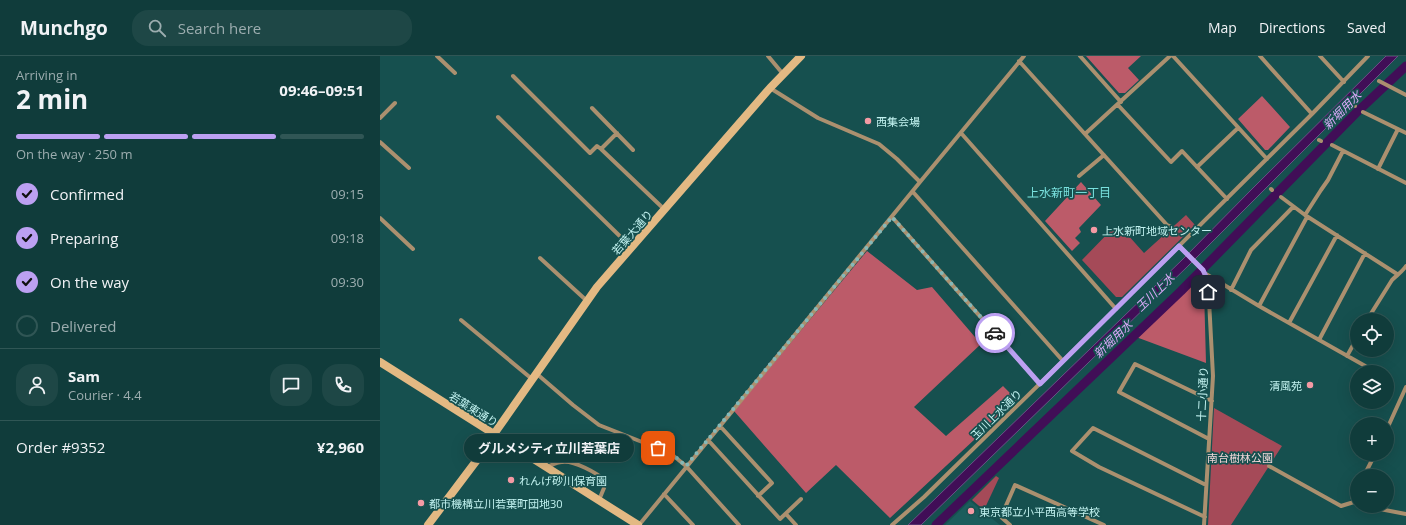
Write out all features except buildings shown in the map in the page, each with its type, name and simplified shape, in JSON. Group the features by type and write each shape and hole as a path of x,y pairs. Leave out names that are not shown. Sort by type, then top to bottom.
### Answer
{"street":[{"path":"438,56 455,73"},
{"path":"768,56 784,74"},
{"name":"若葉大通り","path":"428,525 488,444 597,287 665,210 698,169 770,88 801,56"},
{"path":"638,525 1024,56"},
{"path":"1080,56 1171,162 1182,151 1227,199"},
{"path":"1085,134 1170,56"},
{"path":"1173,56 1267,159"},
{"path":"1260,56 1312,114"},
{"path":"1320,56 1344,82"},
{"name":"玉川上水通り","path":"892,525 924,497 1040,384 1344,82 1368,56"},
{"path":"1019,61 1167,225 1172,227"},
{"path":"513,76 590,153 597,146 601,149 665,210"},
{"path":"1381,82 1406,95"},
{"path":"770,88 818,118 879,144 897,159 920,182"},
{"path":"380,118 395,103"},
{"path":"592,108 633,150"},
{"path":"1364,112 1406,133"},
{"path":"498,117 632,248"},
{"path":"1197,167 1238,128"},
{"path":"1378,168 1398,129"},
{"path":"601,149 617,133"},
{"path":"961,133 1116,309"},
{"path":"380,142 409,168"},
{"path":"1332,145 1406,183"},
{"path":"1259,306 1306,216 1328,180 1343,151"},
{"path":"1078,176 1104,155"},
{"path":"913,192 1063,361"},
{"path":"1281,197 1306,216 1397,274"},
{"path":"1231,290 1251,250 1293,207"},
{"path":"892,217 1040,384"},
{"path":"380,218 413,249"},
{"path":"1289,323 1337,235"},
{"path":"1179,246 1206,274 1231,290 1363,365"},
{"path":"1319,340 1365,253"},
{"path":"540,258 587,301"},
{"path":"1371,313 1392,280 1406,266"},
{"name":"十二小通り","path":"1204,525 1213,376 1206,274"},
{"path":"461,320 599,425 670,452 686,466 739,525"},
{"path":"1347,356 1350,351"},
{"name":"若葉東通り","path":"380,362 638,525"},
{"path":"1209,439 1119,392 1135,364 1212,401"},
{"path":"1392,417 1406,387"},
{"path":"720,426 772,483 758,496"},
{"path":"1205,517 1099,467 1072,451 1093,428 1206,485"},
{"path":"708,440 780,519 801,499"},
{"path":"547,468 561,462 568,461 600,475 605,481 599,500"},
{"path":"1269,466 1341,506 1350,504"},
{"path":"1010,525 1001,517 1015,485 1103,525"},
{"path":"664,494 693,525"},
{"path":"1394,512 1406,514"},
{"path":"786,514 796,525"}],"shaded area":[{"path":"1086,56 1141,56 1128,68 1139,80 1125,93 1119,93"},
{"path":"1262,96 1290,127 1268,150 1265,150 1238,119"},
{"path":"1081,182 1101,205 1079,228 1081,232 1075,238 1080,243 1072,251 1045,221"},
{"path":"867,251 917,290 932,287 981,344 914,407 946,436 1003,386 1017,400 890,518 836,465 806,493 734,411"},
{"path":"1198,276 1204,289 1206,363 1136,337"},
{"name":"東京都立小平西高等学校","path":"970,501 1000,525 945,525"}],"green space":[{"path":"1186,215 1195,225 1122,297 1116,297 1082,260 1114,227 1116,229 1119,225 1144,253"},
{"name":"南台樹林公園","path":"1214,408 1282,446 1231,525 1208,525"},
{"path":"996,476 999,478 984,510 972,500"}],"water":[{"name":"玉川上水","path":"1386,56 1398,56 1188,266 921,525 908,525 1183,259"}],"waterway":[{"name":"新堀用水","path":"936,525 1181,291 1356,113 1406,66"}],"way so far":[{"path":"658,448 670,452 686,466 892,217 995,333"}],"place":[{"name":"西集会場","path":"868,121"},
{"name":"上水新町地域センター","path":"1094,230"},
{"name":"清風苑","path":"1310,385"},
{"name":"グルメシティ立川若葉店","path":"658,448"},
{"name":"れんげ砂川保育園","path":"511,480"},
{"name":"都市機構立川若葉町団地30","path":"421,503"},
{"name":"東京都立小平西高等学校","path":"971,511"}],"district":[{"name":"上水新町一丁目","path":"1069,192"}],"route":[{"path":"995,333 1040,384 1179,246 1206,274 1208,281 1208,292"}]}
